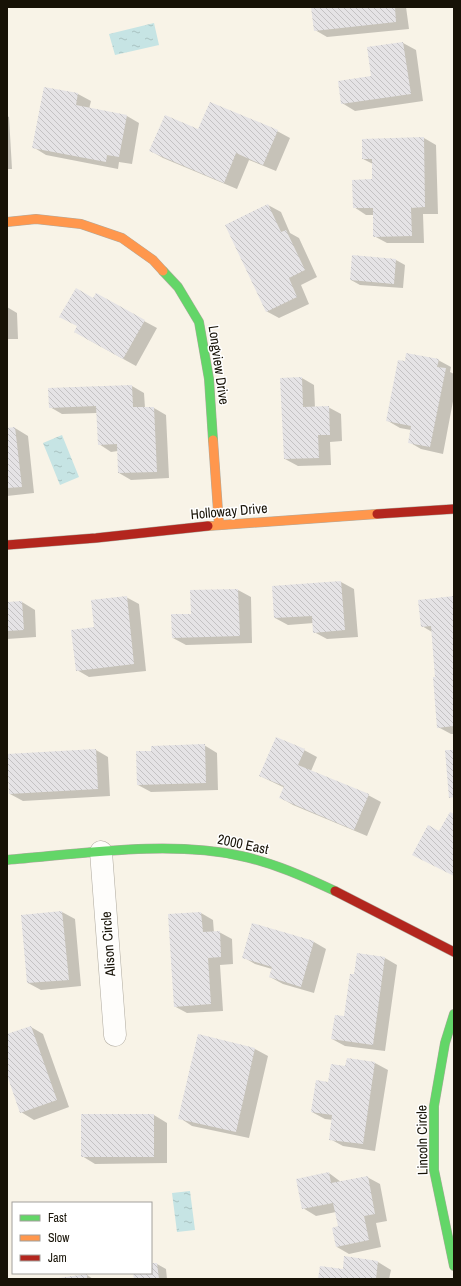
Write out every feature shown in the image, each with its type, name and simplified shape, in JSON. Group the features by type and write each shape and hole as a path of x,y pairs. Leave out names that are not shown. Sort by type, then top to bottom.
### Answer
{"street":[{"name":"Longview Drive","path":"7,222 36,220 81,224 122,238 153,260 178,288 199,322 209,379 219,525"},
{"name":"Holloway Drive","path":"7,545 96,538 219,525 454,509"},
{"name":"2000 East","path":"7,860 101,852 194,850 232,854 268,863 310,880 352,899 454,952"},
{"name":"Alison Circle","path":"101,852 115,1035"},
{"name":"Lincoln Circle","path":"454,1014 445,1043 434,1106 434,1170 454,1266"}],"water":[{"path":"154,23 159,45 115,55 109,34"},
{"path":"62,435 79,477 60,485 43,443"},
{"path":"190,1191 195,1230 177,1232 172,1193"}],"building":[{"path":"311,7 395,7 396,22 314,31"},
{"path":"403,42 411,94 341,104 338,81 371,76 367,47"},
{"path":"44,87 78,93 76,105 127,115 119,157 107,155 106,162 32,148"},
{"path":"210,102 278,130 263,165 236,153 224,183 149,151 165,115 198,129"},
{"path":"424,137 425,207 411,208 412,236 373,237 373,208 353,208 352,180 372,179 372,159 362,159 362,139"},
{"path":"268,204 281,232 286,230 305,270 289,278 297,297 266,312 225,225"},
{"path":"352,255 396,259 394,284 350,280"},
{"path":"76,288 93,298 96,293 145,320 123,359 74,332 77,326 59,317"},
{"path":"406,353 439,359 437,367 446,368 430,447 408,443 411,426 386,421 398,360 405,361"},
{"path":"302,377 303,407 329,406 330,435 318,435 319,458 284,459 280,378"},
{"path":"132,385 133,407 154,407 157,472 118,473 117,444 98,445 96,406 49,408 48,388"},
{"path":"15,427 22,487 7,488 7,428"},
{"path":"341,581 345,630 313,633 312,616 274,618 272,586"},
{"path":"238,589 240,636 172,638 171,614 191,614 190,590"},
{"path":"127,596 134,664 76,671 71,630 94,627 91,600"},
{"path":"454,596 454,726 437,728 431,626 421,627 418,600"},
{"path":"22,601 24,630 7,631 7,602"},
{"path":"276,737 305,749 298,765 369,794 354,830 279,798 284,786 259,776"},
{"path":"205,744 206,783 137,785 136,751 151,751 151,746"},
{"path":"96,749 98,789 9,794 7,754"},
{"path":"445,750 454,750 454,797 449,798"},
{"path":"450,812 454,814 454,876 412,855 428,825 439,831"},
{"path":"62,911 69,980 27,983 21,915"},
{"path":"201,912 203,932 220,931 221,957 208,958 211,1004 174,1007 168,914"},
{"path":"252,923 314,941 301,987 269,977 272,967 242,958"},
{"path":"357,953 385,957 373,1045 331,1039 335,1015 344,1016 350,974 354,974"},
{"path":"31,1026 57,1100 20,1113 7,1075 7,1034"},
{"path":"198,1034 255,1048 236,1132 178,1119"},
{"path":"347,1058 375,1062 363,1144 329,1140 332,1115 311,1112 316,1080 328,1082 331,1064 345,1066"},
{"path":"81,1114 154,1114 154,1157 81,1157"},
{"path":"329,1172 331,1183 368,1176 375,1214 364,1216 369,1240 336,1247 332,1228 338,1226 333,1203 302,1209 296,1179"},
{"path":"344,1256 378,1261 376,1279 318,1279 320,1266 343,1269"},
{"path":"152,1263 157,1263 159,1279 134,1279 133,1274 152,1274"},
{"path":"87,1274 87,1279 59,1279 59,1278"}],"traffic: fast":[{"path":"163,271 178,287 199,322 209,379 213,440"},
{"path":"7,860 124,850 184,849 213,851 265,862 335,891"},
{"path":"454,1014 445,1043 434,1106 434,1170 454,1266"}],"traffic: slow":[{"path":"7,222 36,219 81,224 122,238 153,260 163,271"},
{"path":"213,440 219,525"},
{"path":"208,526 377,514"}],"traffic: jam":[{"path":"377,514 454,509"},
{"path":"7,545 96,538 208,526"},
{"path":"335,891 454,952"}]}
